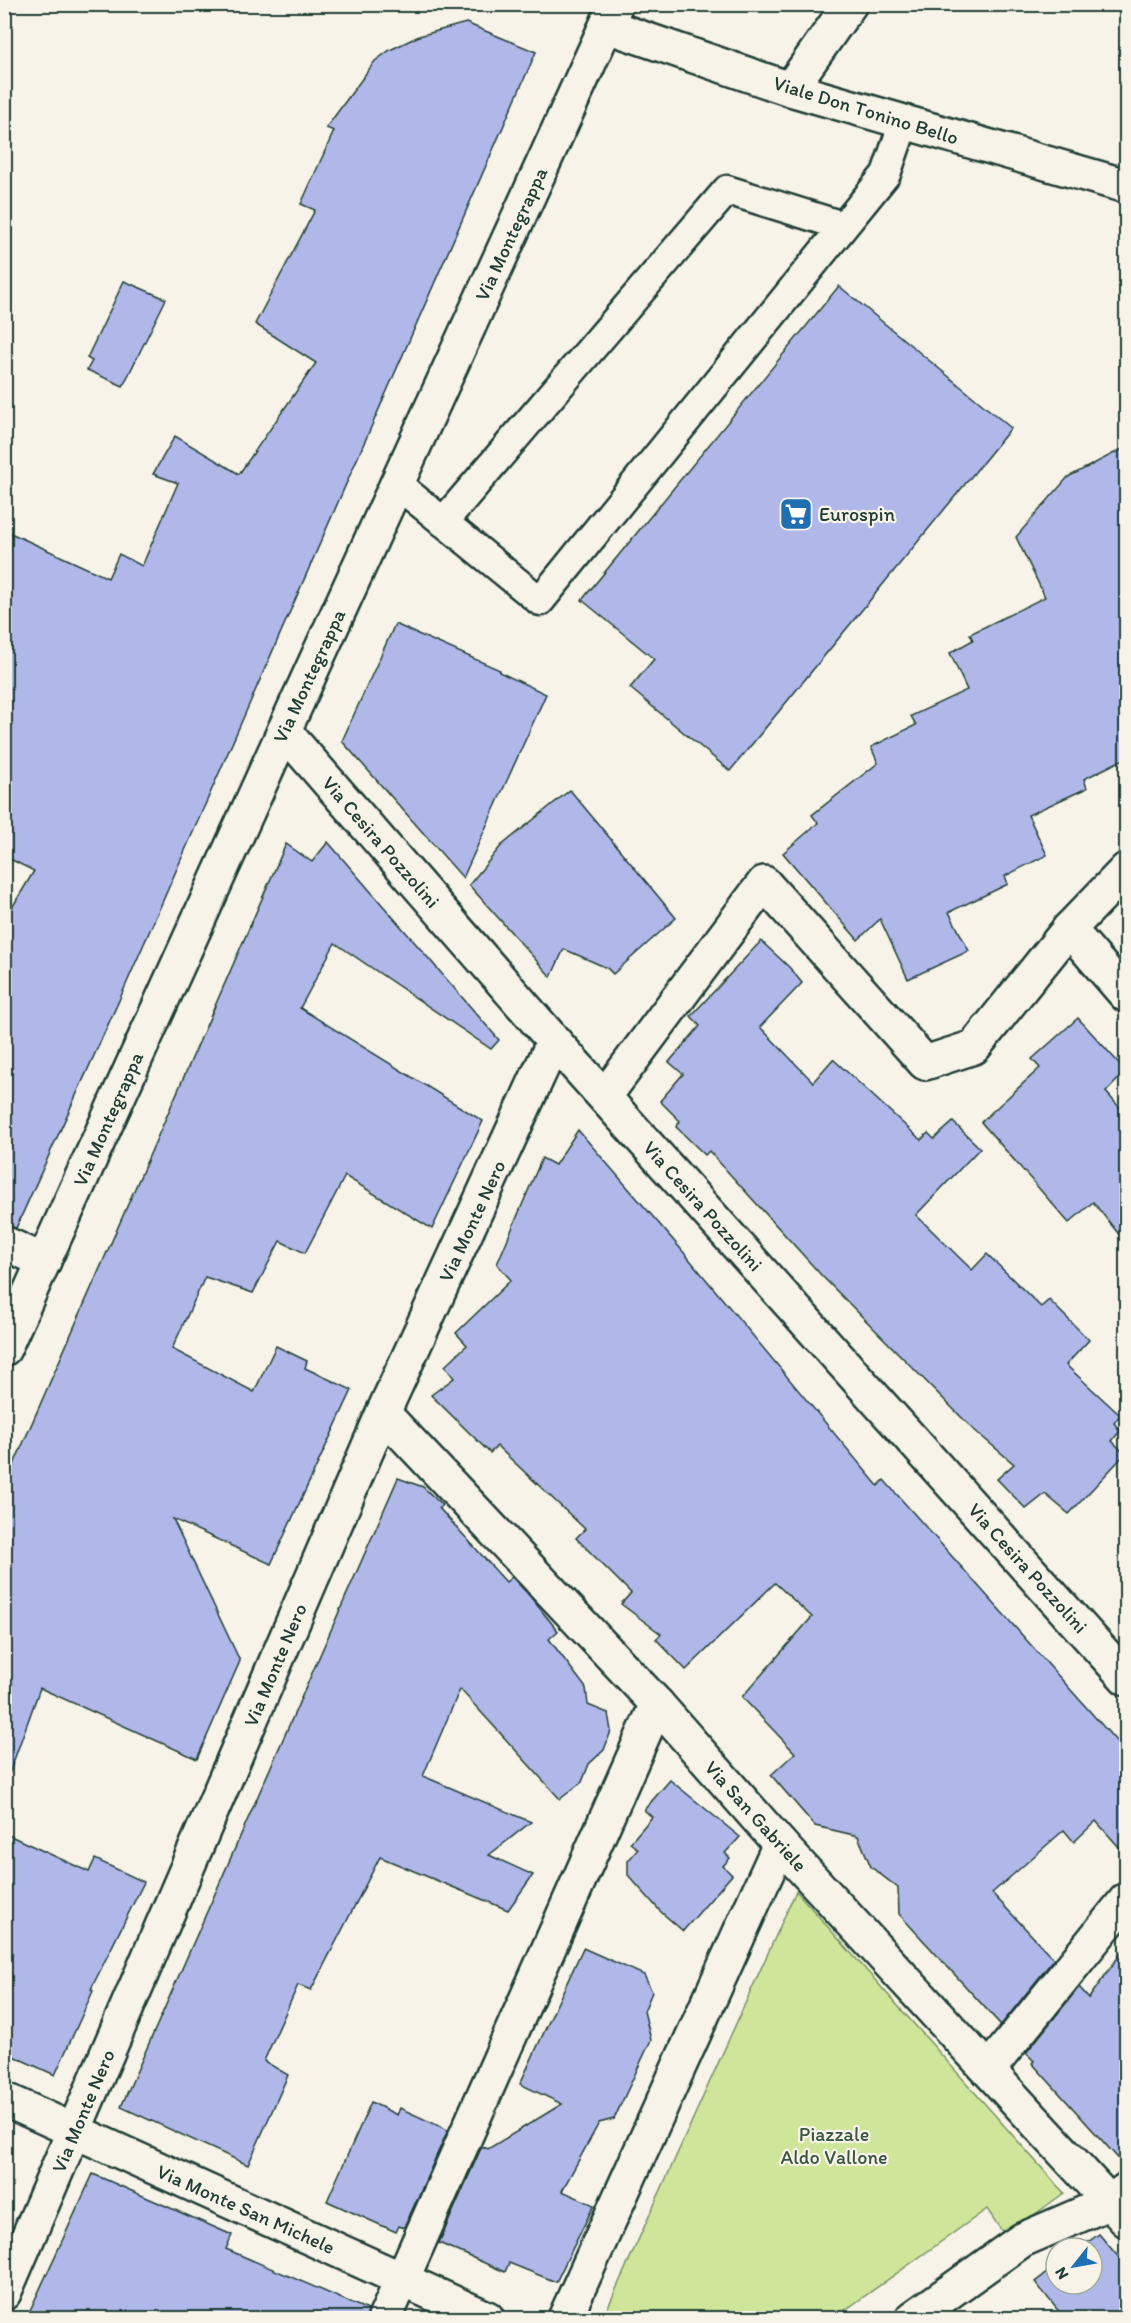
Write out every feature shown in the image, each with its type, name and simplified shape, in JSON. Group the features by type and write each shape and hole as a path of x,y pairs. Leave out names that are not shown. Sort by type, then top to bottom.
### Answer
{"street":[{"path":"790,89 850,4"},
{"name":"Viale Don Tonino Bello","path":"612,15 790,89 1126,186"},
{"name":"Via Montegrappa","path":"4,1349 284,730 612,15"},
{"name":"Via Cesira Pozzolini","path":"284,730 554,1041 1126,1678"},
{"path":"605,1096 764,883 925,1063 974,1047 1069,928 1126,870"},
{"path":"1069,928 1126,995"},
{"name":"Via Monte Nero","path":"4,2293 383,1413 554,1041"},
{"path":"4,1243 44,1261"},
{"name":"Via San Gabriele","path":"383,1413 657,1704 780,1844 989,2069 1121,2204"},
{"path":"385,2319 657,1704"},
{"path":"565,2319 780,1844"},
{"path":"989,2069 1126,1900"},
{"name":"Via Monte San Michele","path":"4,2099 487,2319"},
{"path":"913,2319 1022,2240 1121,2204"}],"lane":[{"path":"397,484 540,601 886,174 904,122"},
{"path":"443,522 727,190 843,226"}],"green space":[{"name":"Piazzale Aldo Vallone","path":"796,1891 1064,2193 1005,2236 987,2209 834,2318 603,2318"}],"building":[{"path":"466,23 536,52 121,996 16,1228 4,1225 4,921 34,871 4,856 4,530 108,578 119,554 142,566 178,483 153,474 175,436 239,474 316,363 255,324 315,210 301,204 334,131 326,128 375,61 390,50 419,36"},
{"path":"124,281 166,299 123,386 87,370 92,361 87,358"},
{"name":"Eurospin","path":"839,286 1011,428 730,771 630,688 654,659 582,600"},
{"path":"1126,447 1126,758 1084,779 1087,788 1028,815 1047,855 1005,876 1008,884 949,912 969,951 908,979 880,919 858,940 783,853 818,823 812,815 878,763 871,747 916,725 911,716 967,690 950,653 973,640 970,634 1045,597 1016,537 1068,477"},
{"path":"395,624 500,670 499,672 546,694 463,878 342,741"},
{"path":"570,790 676,918 613,974 607,968 564,949 551,977 469,885 501,846"},
{"path":"328,842 499,1040 491,1049 335,943 300,1008 483,1121 432,1229 345,1176 305,1253 280,1241 253,1293 205,1277 172,1349 254,1392 276,1346 307,1361 305,1368 352,1390 271,1564 173,1519 240,1661 197,1759 40,1688 9,1774 4,1773 4,1487 286,844 312,862"},
{"path":"761,941 789,967 802,983 760,1027 813,1082 833,1059 921,1140 928,1133 934,1139 953,1122 980,1148 916,1215 972,1270 987,1254 1041,1307 1049,1300 1089,1340 1066,1365 1120,1415 1114,1423 1120,1431 1112,1441 1125,1454 1069,1514 1045,1494 1026,1509 997,1479 1014,1464 973,1429 822,1276 709,1151 705,1155 676,1127 680,1121 660,1101 683,1074 669,1062 700,1026 691,1016"},
{"path":"1078,1018 1126,1071 1106,1092 1126,1115 1126,1243 1093,1202 1069,1223 981,1122 1040,1068 1032,1059"},
{"path":"578,1130 680,1248 878,1486 884,1480 1126,1752 1126,1855 1096,1821 1074,1842 1064,1830 992,1893 1054,1959 1001,2025 899,1914 898,1888 871,1867 858,1836 815,1826 771,1775 795,1753 742,1697 812,1617 775,1583 686,1670 656,1639 661,1634 621,1604 631,1593 576,1538 585,1529 497,1446 490,1453 431,1395 454,1378 445,1366 467,1345 456,1333 511,1280 497,1264 542,1158 555,1165"},
{"path":"398,1478 423,1487 442,1505 439,1508 506,1582 512,1577 528,1594 558,1631 549,1639 586,1688 588,1705 608,1713 611,1731 604,1750 589,1764 582,1782 560,1799 460,1689 423,1776 531,1822 489,1855 533,1875 508,1910 380,1857 311,1990 298,1985 264,2061 288,2075 248,2165 121,2107"},
{"path":"670,1780 740,1837 725,1853 730,1858 723,1866 732,1875 683,1931 661,1912 628,1875 628,1861 638,1849 630,1843 652,1817 644,1810"},
{"path":"4,1833 89,1872 95,1859 144,1882 91,1989 93,1991 55,2075 4,2052"},
{"path":"1126,1946 1126,2167 1032,2063 1034,2061 1026,2053 1079,1987 1089,1998"},
{"path":"583,1948 644,1975 652,1992 644,2011 651,2040 614,2119 599,2123 562,2191 594,2205 556,2282 509,2263 505,2272 439,2243 482,2146 488,2149 562,2104 520,2084"},
{"path":"371,2102 397,2115 400,2108 448,2130 404,2228 399,2226 396,2232 327,2201"},
{"path":"93,2174 232,2235 226,2249 368,2310 367,2319 26,2319"},
{"path":"1104,2240 1126,2266 1126,2319 1065,2319 1046,2296 1104,2296"},
{"path":"1044,2275 1044,2293 1035,2282"}],"place":[{"name":"Eurospin","path":"796,514"}]}
